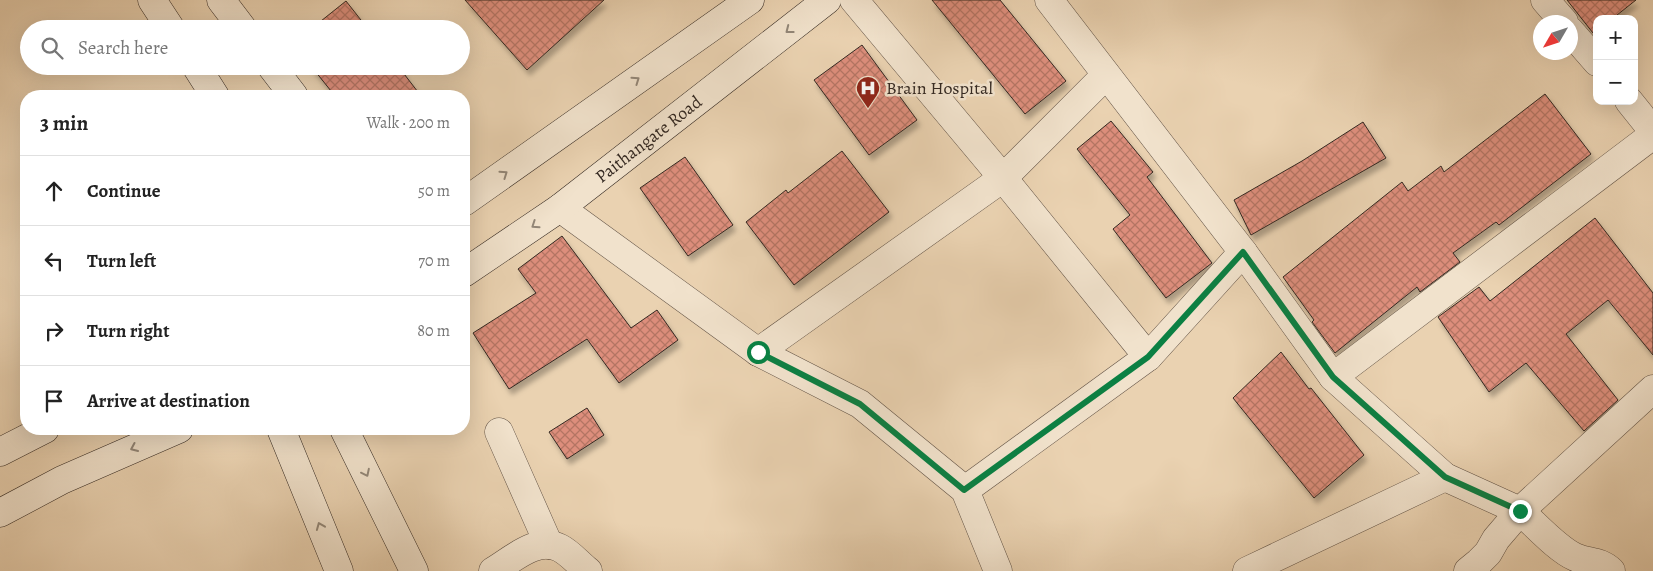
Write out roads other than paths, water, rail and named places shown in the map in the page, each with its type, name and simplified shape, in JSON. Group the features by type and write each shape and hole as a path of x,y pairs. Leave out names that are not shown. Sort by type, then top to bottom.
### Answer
{"street":[{"path":"152,0 165,20"},
{"path":"221,0 236,20"},
{"path":"470,198 750,0"},
{"name":"Paithangate Road","path":"470,268 560,208 827,0"},
{"path":"854,0 1148,357"},
{"path":"1049,0 1243,252 1333,377 1445,477 1520,511 1573,556 1584,560 1596,561 1611,571"},
{"path":"1545,0 1558,15"},
{"path":"1578,40 1595,60"},
{"path":"202,75 212,90"},
{"path":"278,75 289,90"},
{"path":"758,352 1002,178 1106,75"},
{"path":"1632,105 1653,130"},
{"path":"1333,377 1653,135"},
{"path":"560,208 758,352 860,404 964,490 998,571"},
{"path":"964,490 1148,357 1243,252"},
{"path":"1468,571 1488,553 1496,539 1520,511 1653,389"},
{"path":"499,432 549,545"},
{"path":"0,452 33,435"},
{"path":"0,513 62,480 165,435"},
{"path":"283,435 339,571"},
{"path":"347,435 414,571"},
{"path":"1247,571 1445,477"},
{"path":"492,571 535,546 549,545 561,548 588,571"}],"place":[{"name":"Brain Hospital","path":"868,109"}]}
